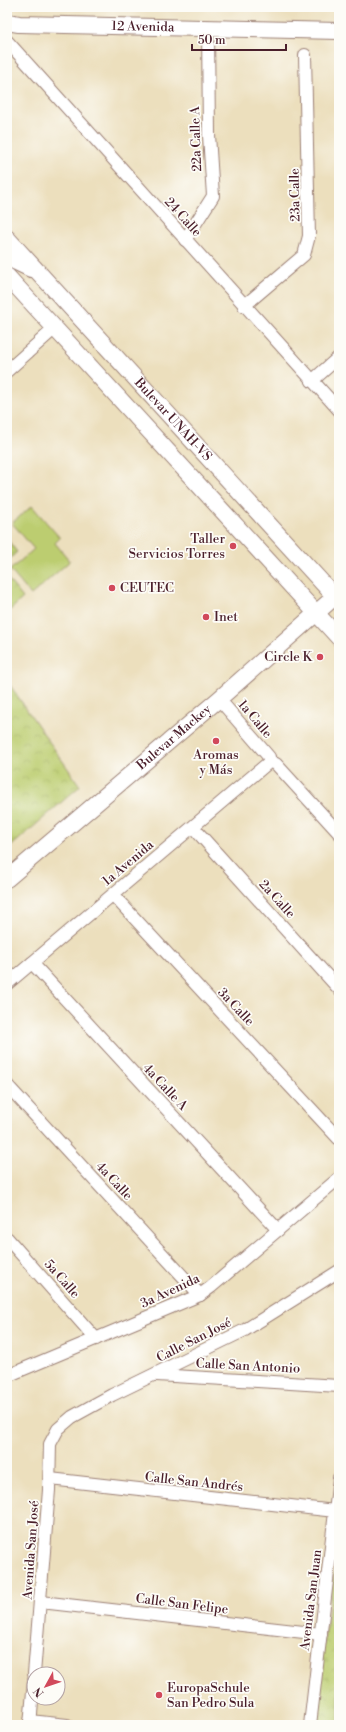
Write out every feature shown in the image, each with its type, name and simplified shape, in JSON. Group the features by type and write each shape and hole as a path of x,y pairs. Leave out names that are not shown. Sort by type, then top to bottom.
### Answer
{"main road":[{"name":"12 Avenida","path":"11,25 339,31"},
{"name":"Bulevar UNAH-VS","path":"7,238 338,597"},
{"path":"7,256 10,259 38,272"},
{"name":"Bulevar UNAH-VS","path":"7,276 339,638"},
{"name":"Bulevar Mackey","path":"7,879 317,613 338,597"}],"street":[{"name":"22a Calle A","path":"185,240 213,196 209,135 208,28"},
{"name":"24 Calle","path":"7,42 312,382 339,410"},
{"name":"23a Calle","path":"244,306 304,254 310,236 305,55"},
{"path":"7,371 55,328"},
{"path":"312,382 339,357"},
{"name":"1a Calle","path":"219,698 268,760 276,764 339,833"},
{"name":"1a Avenida","path":"7,984 193,827 268,760"},
{"name":"2a Calle","path":"193,827 339,989"},
{"name":"3a Calle","path":"113,895 339,1139"},
{"name":"4a Calle A","path":"32,963 278,1230"},
{"name":"4a Calle","path":"7,1085 200,1295"},
{"name":"3a Avenida","path":"7,1376 200,1295 212,1288 339,1178"},
{"name":"5a Calle","path":"7,1238 96,1339"},
{"name":"Calle San José","path":"58,1429 72,1417 112,1395 245,1330 338,1274"},
{"name":"Calle San Antonio","path":"155,1375 339,1386"},
{"name":"Avenida San José","path":"35,1666 50,1479 50,1444 58,1429"},
{"name":"Avenida San Juan","path":"310,1725 339,1478"},
{"name":"Calle San Andrés","path":"50,1479 335,1511"},
{"name":"Calle San Felipe","path":"41,1602 321,1634"},
{"path":"32,1706 30,1723 67,1725"}],"green space":[{"path":"32,506 60,538 55,543 70,561 31,595 10,570 34,549 12,523"},
{"path":"7,539 17,552 7,562"},
{"path":"7,578 23,598 7,613"},
{"path":"7,681 80,786 7,850"},
{"path":"339,1542 339,1725 311,1725"}],"place":[{"name":"Taller Servicios Torres","path":"233,546"},
{"name":"CEUTEC","path":"112,588"},
{"name":"Inet","path":"206,617"},
{"name":"Circle K","path":"320,657"},
{"name":"Aromas y Más","path":"216,741"},
{"name":"EuropaSchule San Pedro Sula","path":"159,1695"}]}
